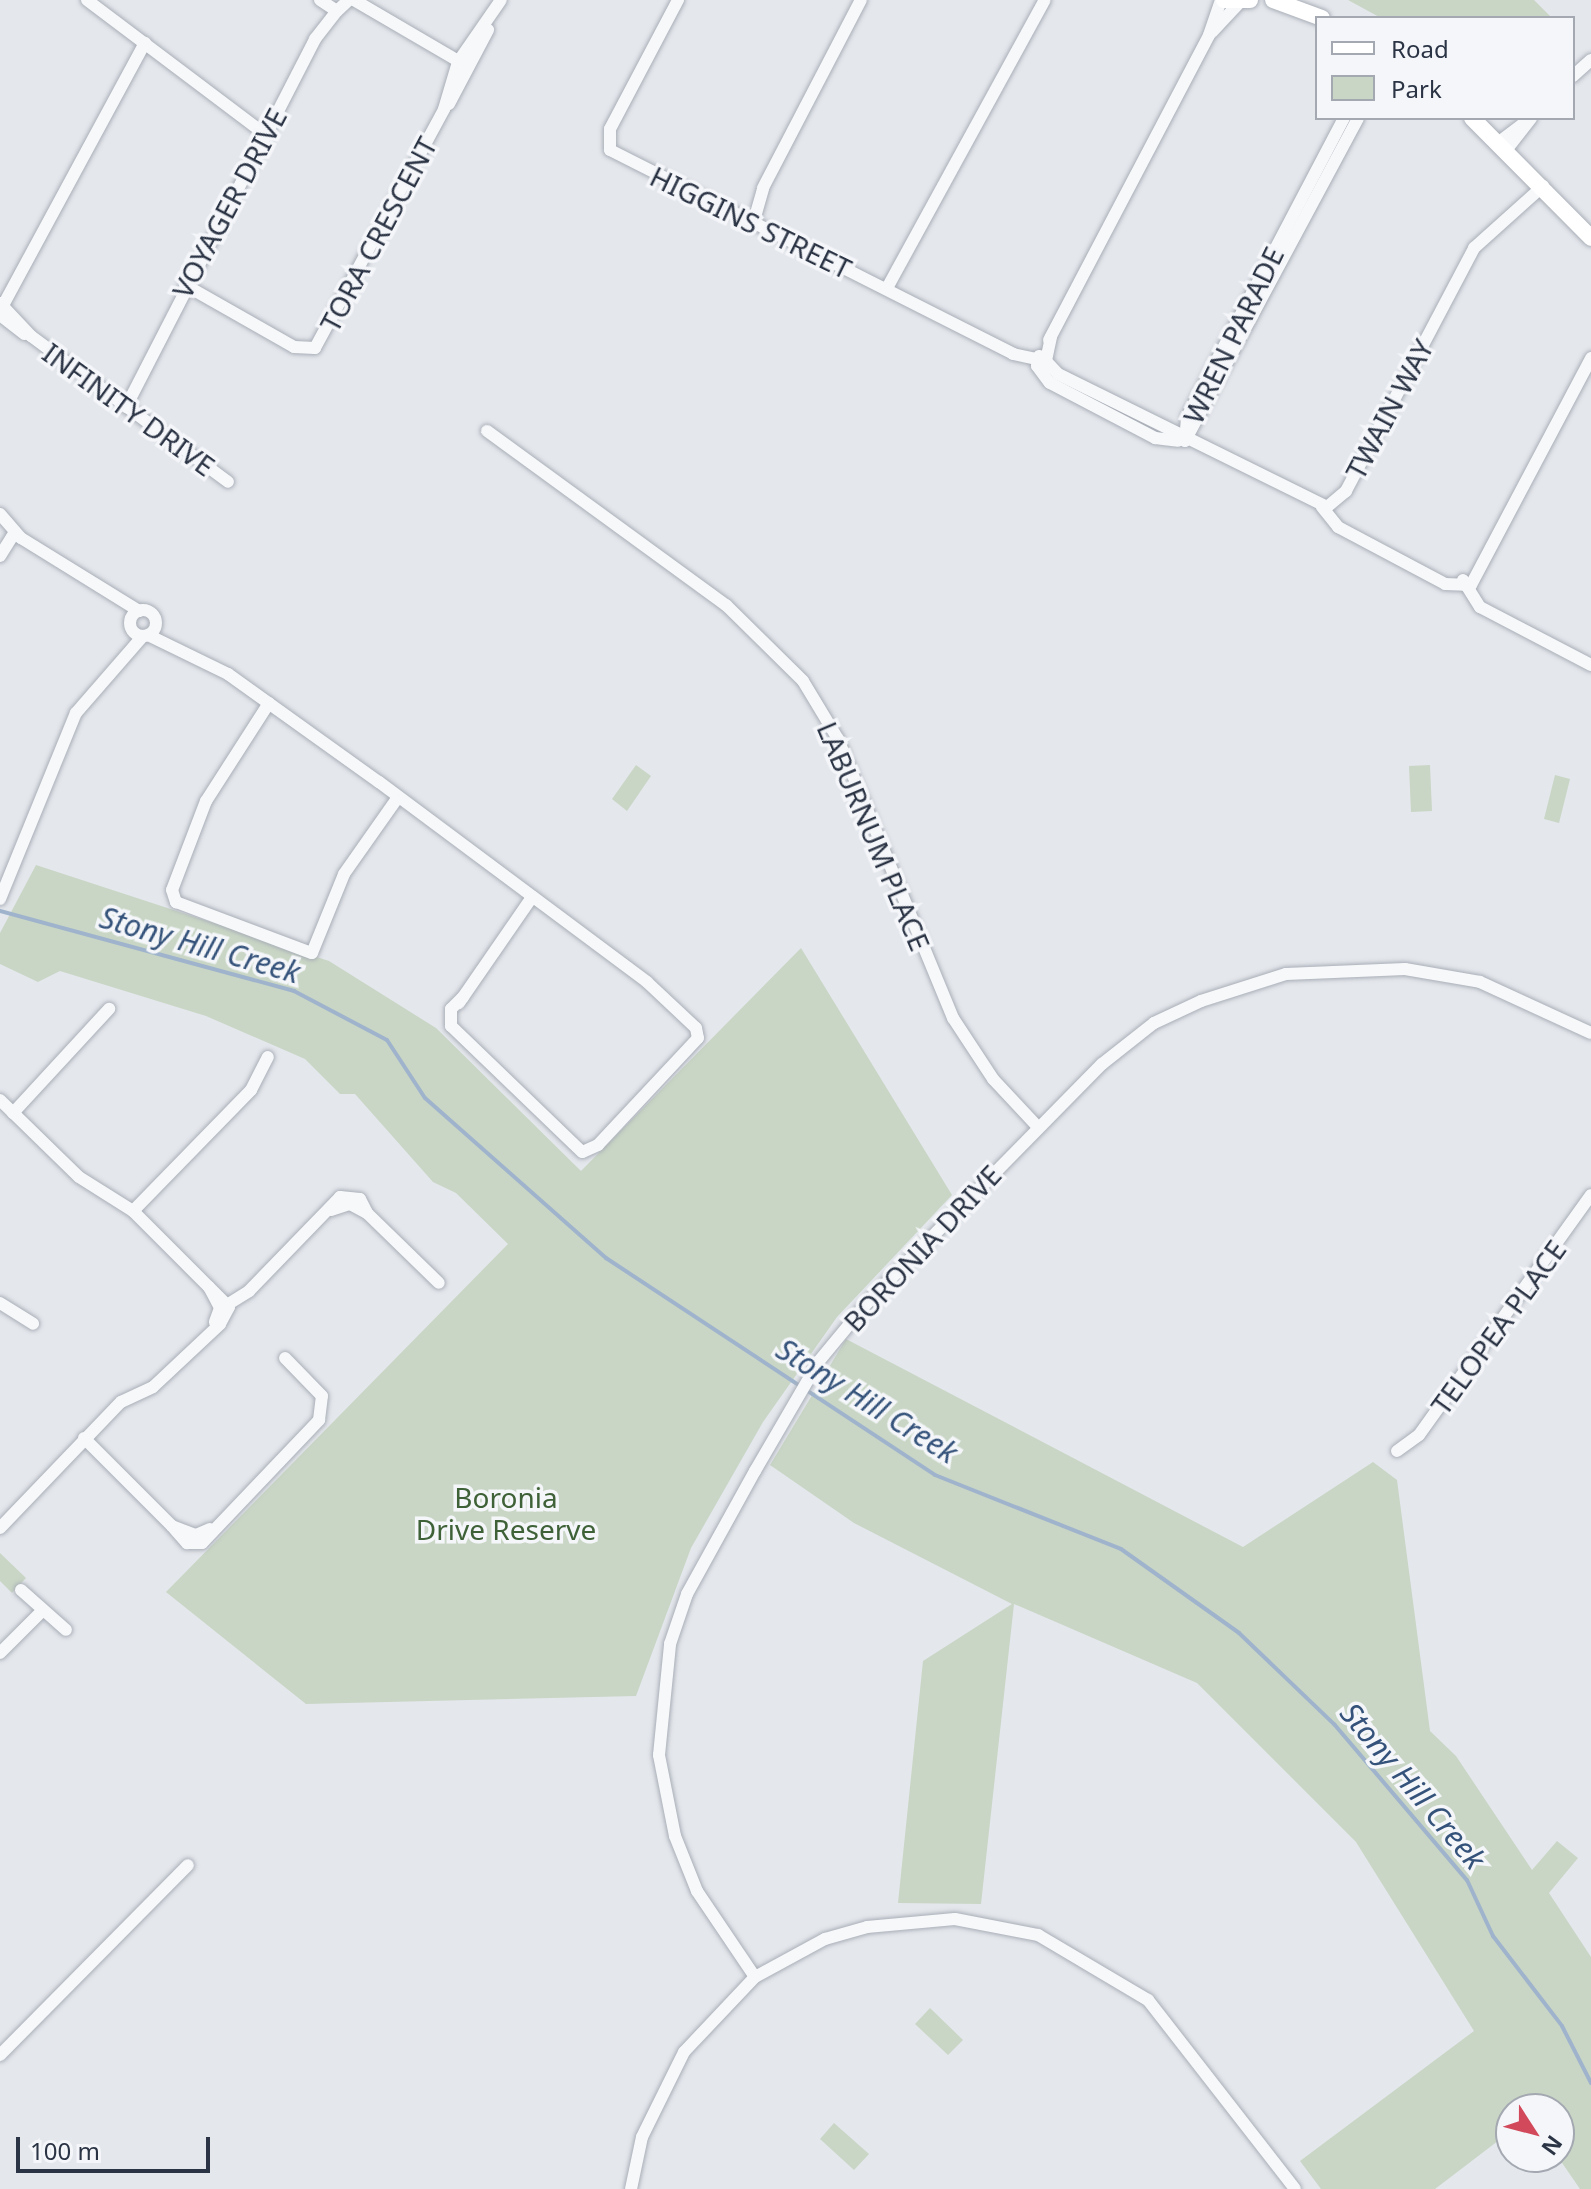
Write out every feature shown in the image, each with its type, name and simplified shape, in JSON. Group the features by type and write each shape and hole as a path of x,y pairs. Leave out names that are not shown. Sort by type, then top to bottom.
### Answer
{"street":[{"path":"87,0 229,105 268,130"},
{"name":"TORA CRESCENT","path":"183,289 300,350 318,346 444,109 461,64 501,0"},
{"name":"HIGGINS STREET","path":"678,0 606,144 739,219 891,290 1013,354 1042,360"},
{"path":"739,219 763,188 861,0"},
{"path":"891,290 1045,0"},
{"path":"1273,0 1294,3 1318,16"},
{"path":"1042,360 1051,337 1209,35 1233,1"},
{"path":"321,2 345,5 370,16 461,64"},
{"name":"VOYAGER DRIVE","path":"315,39 321,2"},
{"name":"VOYAGER DRIVE","path":"120,403 143,366 315,39 345,5"},
{"path":"1,306 121,85 149,46"},
{"path":"1575,74 1591,60"},
{"name":"WREN PARADE","path":"1185,441 1187,417 1343,120"},
{"name":"WREN PARADE","path":"1185,441 1357,120"},
{"path":"1474,120 1540,183 1591,238"},
{"path":"1503,146 1530,120"},
{"name":"TWAIN WAY","path":"1042,360 1050,383 1155,438 1185,441 1327,506 1474,248 1540,183"},
{"path":"753,224 763,188"},
{"name":"INFINITY DRIVE","path":"1,306 31,336 228,482"},
{"path":"1464,583 1483,562 1591,358"},
{"name":"LABURNUM PLACE","path":"487,431 726,605 803,681 838,739 953,1018 993,1079 1037,1126"},
{"path":"1327,506 1349,531 1437,577 1464,583 1480,607 1591,665"},
{"path":"0,514 18,535 108,597 142,629 271,705 368,776 393,804 422,817 534,899 677,1012 690,1035 682,1057 606,1133 582,1152 466,1039 455,1017 463,997 534,899"},
{"path":"1,556 18,535"},
{"path":"2,896 58,747 151,613 108,597"},
{"path":"139,611 142,629"},
{"path":"271,705 206,801 172,896 286,944 312,943 326,923 344,874 393,804"},
{"path":"0,864 14,870"},
{"name":"BORONIA DRIVE","path":"755,1977 697,1891 675,1836 659,1755 662,1705 687,1594 819,1361 1037,1126 1154,1023 1286,974 1376,967 1480,982 1591,1033"},
{"path":"13,1113 109,1009"},
{"path":"133,1211 251,1090 268,1057"},
{"path":"0,1100 79,1177 133,1211 209,1287 225,1308"},
{"name":"TELOPEA PLACE","path":"1397,1451 1419,1435 1591,1195"},
{"path":"0,1528 12,1512 121,1402 153,1387 206,1334 225,1308 325,1214 350,1204 367,1213 439,1283"},
{"path":"0,1302 33,1324"},
{"path":"84,1438 172,1526 196,1535 213,1528 323,1413 318,1390 285,1358"},
{"path":"0,1520 12,1512"},
{"path":"21,1590 40,1613 66,1630"},
{"path":"0,1653 40,1613"},
{"path":"0,2055 188,1865"},
{"path":"631,2189 642,2137 677,2063 755,1977 825,1939 867,1927 955,1919 1038,1935 1148,2000 1295,2189"}],"green space":[{"path":"1348,0 1534,0 1550,16 1377,16"},
{"path":"636,765 651,776 627,811 612,799"},
{"path":"1430,765 1432,811 1411,812 1409,766"},
{"path":"1555,775 1570,779 1559,823 1544,819"},
{"name":"Boronia Drive Reserve","path":"36,865 329,961 436,1028 581,1171 801,948 952,1195 837,1317 763,1422 691,1548 636,1696 306,1704 166,1592 508,1244 456,1193 433,1182 355,1094 340,1094 305,1059 206,1016 60,971 38,982 0,964 0,933"},
{"path":"846,1339 1243,1547 1373,1462 1397,1480 1430,1731 1456,1756 1532,1870 1557,1841 1578,1858 1549,1893 1591,1957 1591,2189 1580,2189 1569,2173 1575,2173 1575,2093 1495,2093 1495,2143 1435,2189 1321,2189 1300,2161 1474,2031 1356,1842 1197,1683 1014,1604 981,1904 898,1903 923,1661 1012,1604 854,1523 770,1465"},
{"path":"0,1553 26,1578 12,1593 0,1581"},
{"path":"930,2008 963,2040 948,2055 915,2024"},
{"path":"834,2123 869,2154 854,2170 820,2139"}],"waterway":[{"name":"Stony Hill Creek","path":"0,911 294,991 387,1040 425,1098 606,1258 935,1475 1121,1549 1239,1633 1334,1724 1467,1880 1493,1936 1562,2026 1591,2083"}]}
